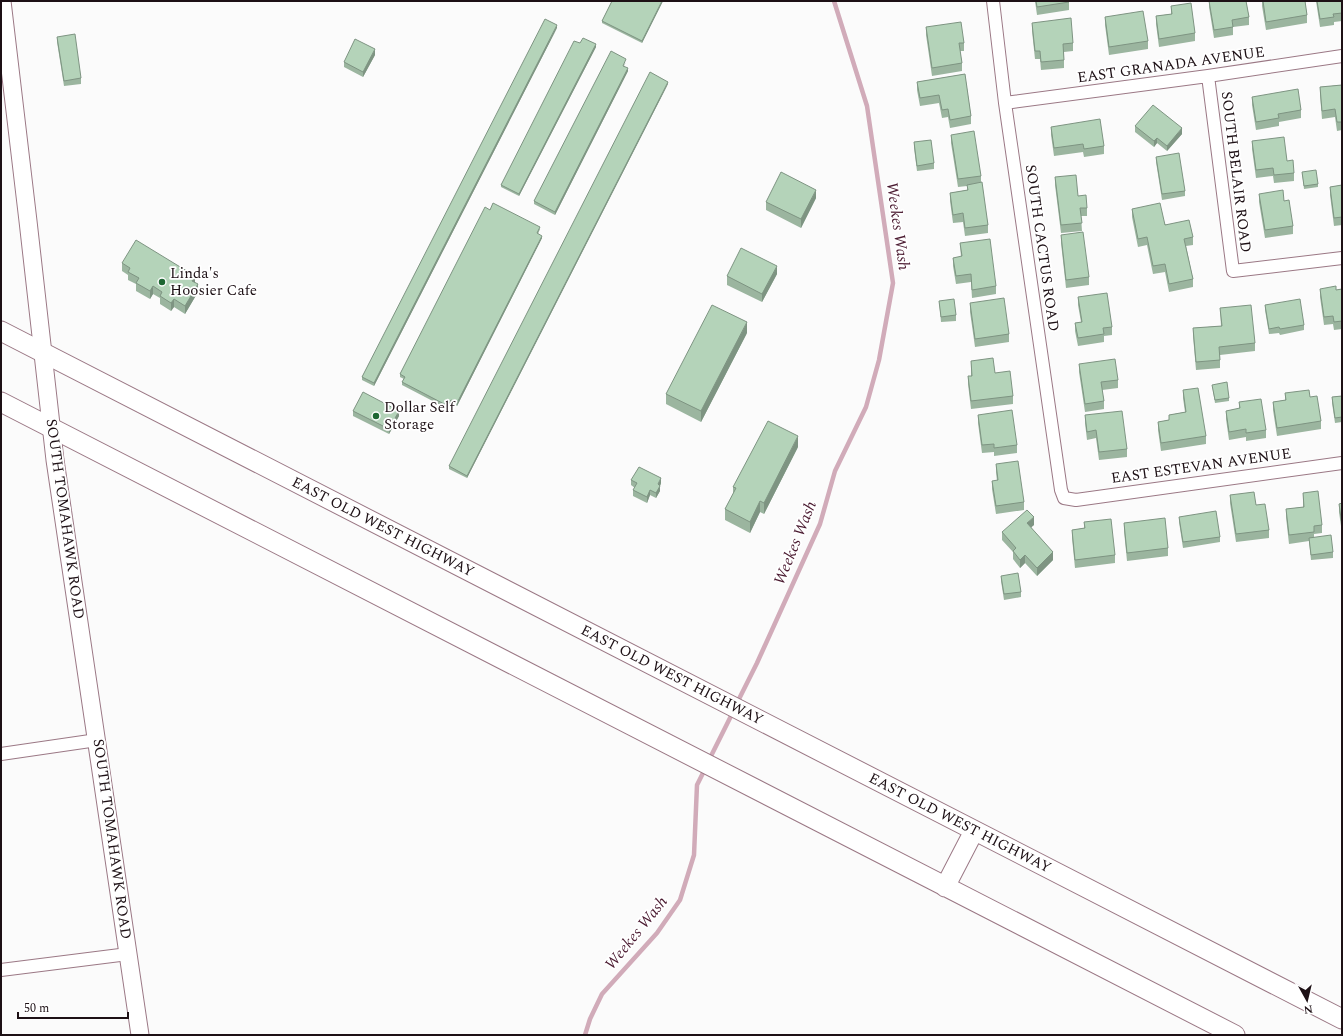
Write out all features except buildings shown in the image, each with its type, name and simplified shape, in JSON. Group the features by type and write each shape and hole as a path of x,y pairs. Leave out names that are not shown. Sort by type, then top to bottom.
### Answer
{"main road":[{"name":"SOUTH TOMAHAWK ROAD","path":"2,1 51,428 140,1035"},
{"name":"EAST OLD WEST HIGHWAY","path":"1,331 1342,1019"},
{"path":"1,402 1235,1035"},
{"path":"945,887 974,831"}],"street":[{"name":"SOUTH CACTUS ROAD","path":"993,1 1004,104 1060,490 1064,498"},
{"name":"EAST GRANADA AVENUE","path":"1004,104 1342,56"},
{"name":"SOUTH BELAIR ROAD","path":"1208,76 1233,271 1342,258"},
{"name":"EAST ESTEVAN AVENUE","path":"1064,498 1076,500 1342,463"},
{"path":"1,754 97,740"},
{"path":"1,970 128,954"}],"waterway":[{"name":"Weekes Wash","path":"737,703 757,663 820,524 835,471 866,407 879,360 893,283 867,106 834,1"},
{"name":"Weekes Wash","path":"709,760 733,712"},
{"name":"Weekes Wash","path":"585,1035 590,1019 602,994 657,933 680,900 694,855 697,785 705,769"}],"place":[{"name":"Linda's Hoosier Cafe","path":"162,282"},
{"name":"Dollar Self Storage","path":"376,416"}]}
